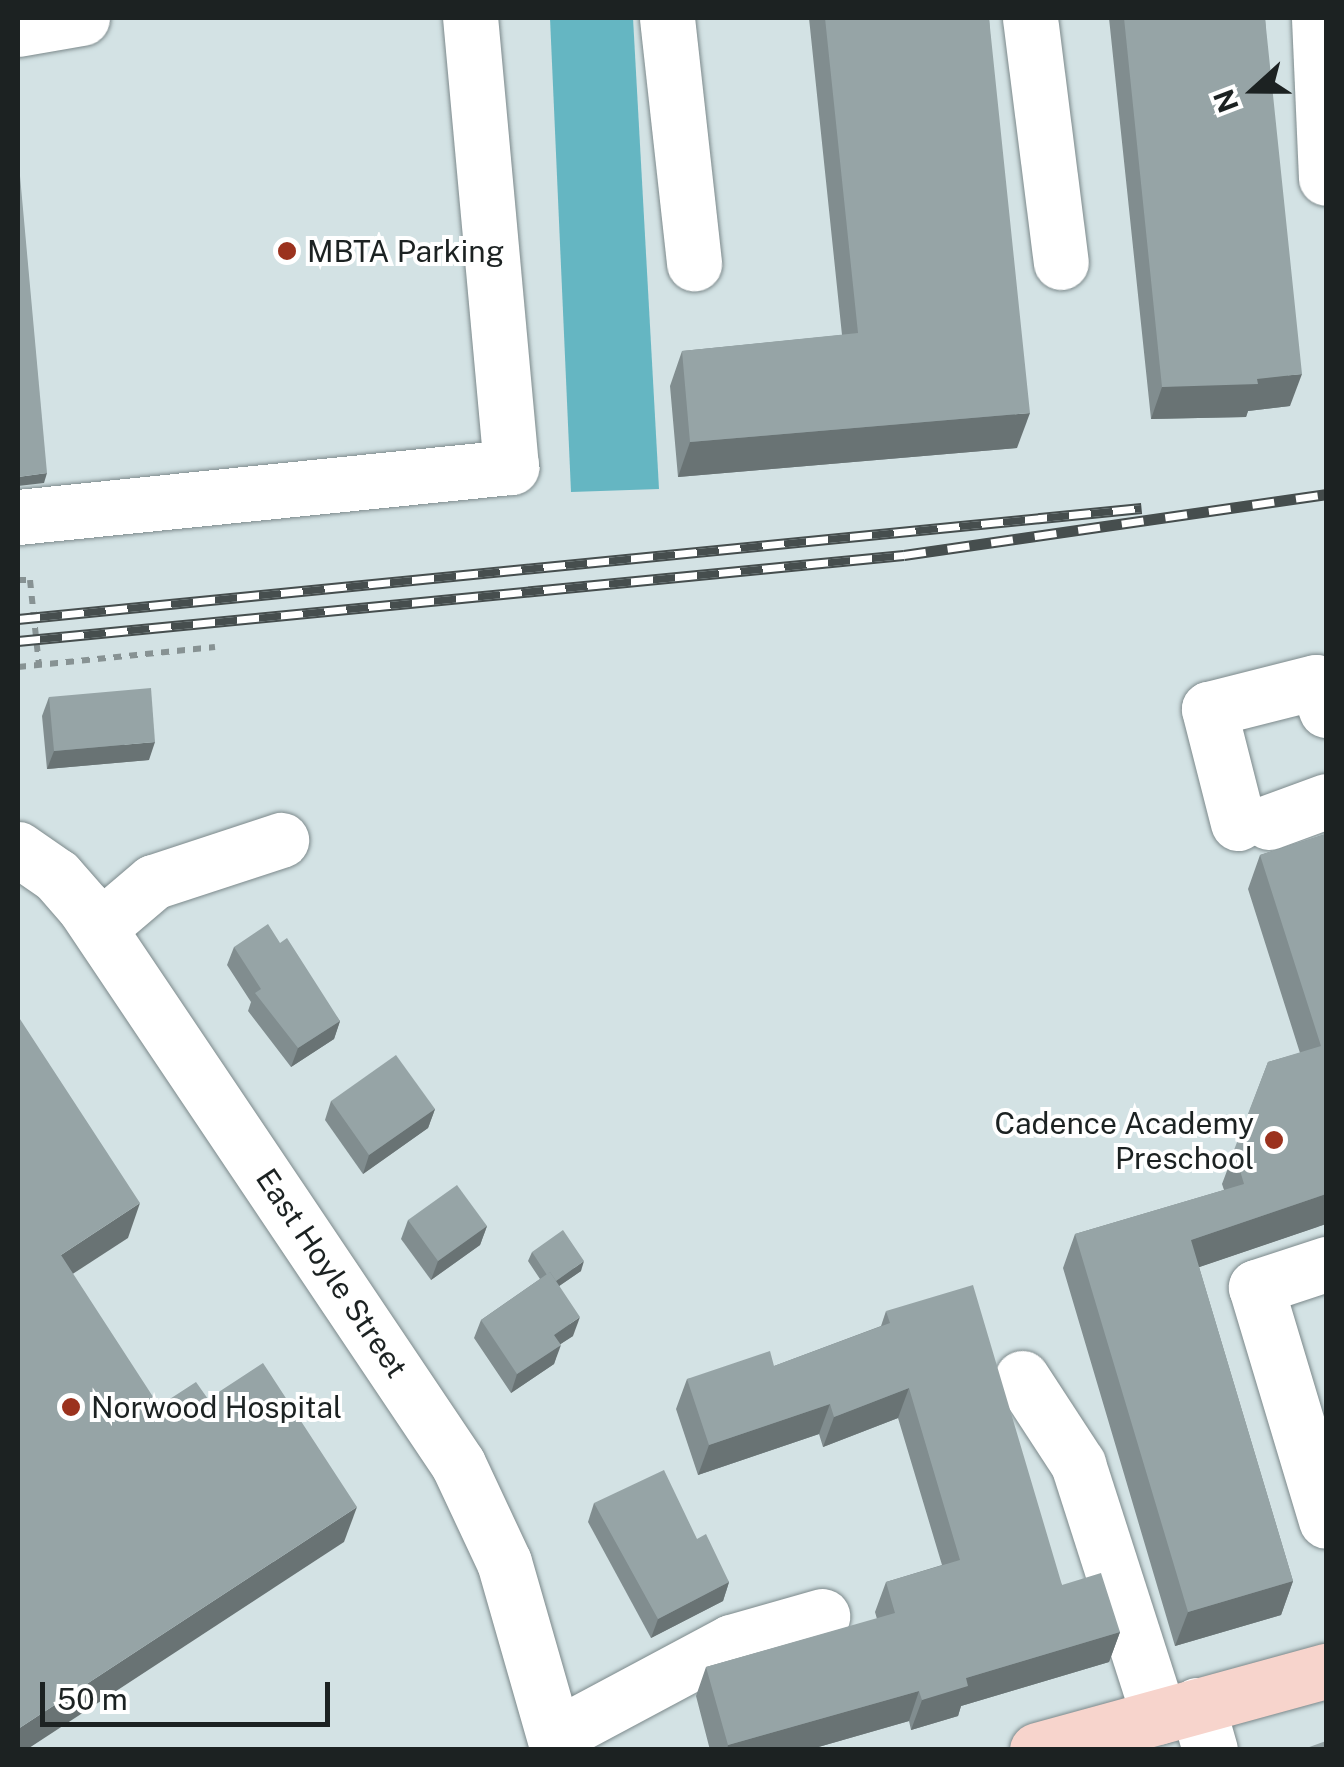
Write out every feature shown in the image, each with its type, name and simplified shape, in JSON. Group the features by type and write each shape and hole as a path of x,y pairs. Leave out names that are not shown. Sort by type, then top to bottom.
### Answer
{"main road":[{"path":"1037,1750 1189,1723 1326,1671"}],"street":[{"path":"18,29 82,18"},
{"path":"18,517 511,467 470,18"},
{"path":"667,18 694,264"},
{"path":"1030,18 1061,262"},
{"path":"1319,18 1326,178"},
{"path":"1326,710 1316,682 1210,709 1253,822 1326,801"},
{"name":"East Hoyle Street","path":"18,848 57,876 99,928 458,1464 504,1562 556,1742"},
{"path":"1326,1264 1256,1287 1326,1522"},
{"path":"1022,1378 1078,1464 1189,1723"},
{"path":"556,1742 732,1642 822,1616"}],"path":[{"path":"18,580 30,580 40,666"},
{"path":"18,667 216,647"}],"shaded area":[{"path":"550,18 633,18 659,489 571,492"}],"building":[{"path":"825,18 989,18 1030,413 690,442 682,351 858,333"},
{"path":"1124,18 1265,18 1302,374 1257,379 1258,384 1162,387"},
{"path":"18,154 47,473 18,477"},
{"path":"151,688 155,742 54,751 49,697"},
{"path":"1326,834 1326,1194 1191,1240 1293,1581 1188,1612 1075,1234 1244,1184 1234,1150 1268,1062 1321,1046 1260,855"},
{"path":"268,924 280,943 287,938 340,1021 298,1048 255,993 261,989 234,947"},
{"name":"Norwood Hospital","path":"18,1016 140,1203 61,1255 159,1406 196,1382 208,1399 263,1363 357,1507 18,1729"},
{"path":"396,1055 435,1109 369,1155 331,1101"},
{"path":"457,1185 487,1226 438,1261 408,1220"},
{"path":"563,1230 584,1261 556,1281 550,1272 547,1275 532,1252"},
{"path":"550,1272 580,1317 554,1335 561,1345 517,1374 481,1320"},
{"path":"973,1285 1062,1585 1101,1573 1120,1632 966,1678 968,1686 922,1700 919,1691 728,1745 706,1667 895,1613 886,1582 960,1560 909,1388 834,1417 830,1404 709,1445 687,1379 770,1351 774,1366 890,1323 886,1311"},
{"path":"664,1470 697,1539 706,1534 729,1582 658,1619 594,1503"},
{"path":"1326,1741 1326,1750 1301,1750"}],"railway":[{"path":"18,641 904,555 1326,494"},
{"path":"18,619 1142,508"}],"place":[{"name":"MBTA Parking","path":"287,251"},
{"name":"Cadence Academy Preschool","path":"1274,1140"},
{"name":"Norwood Hospital","path":"71,1407"}]}
